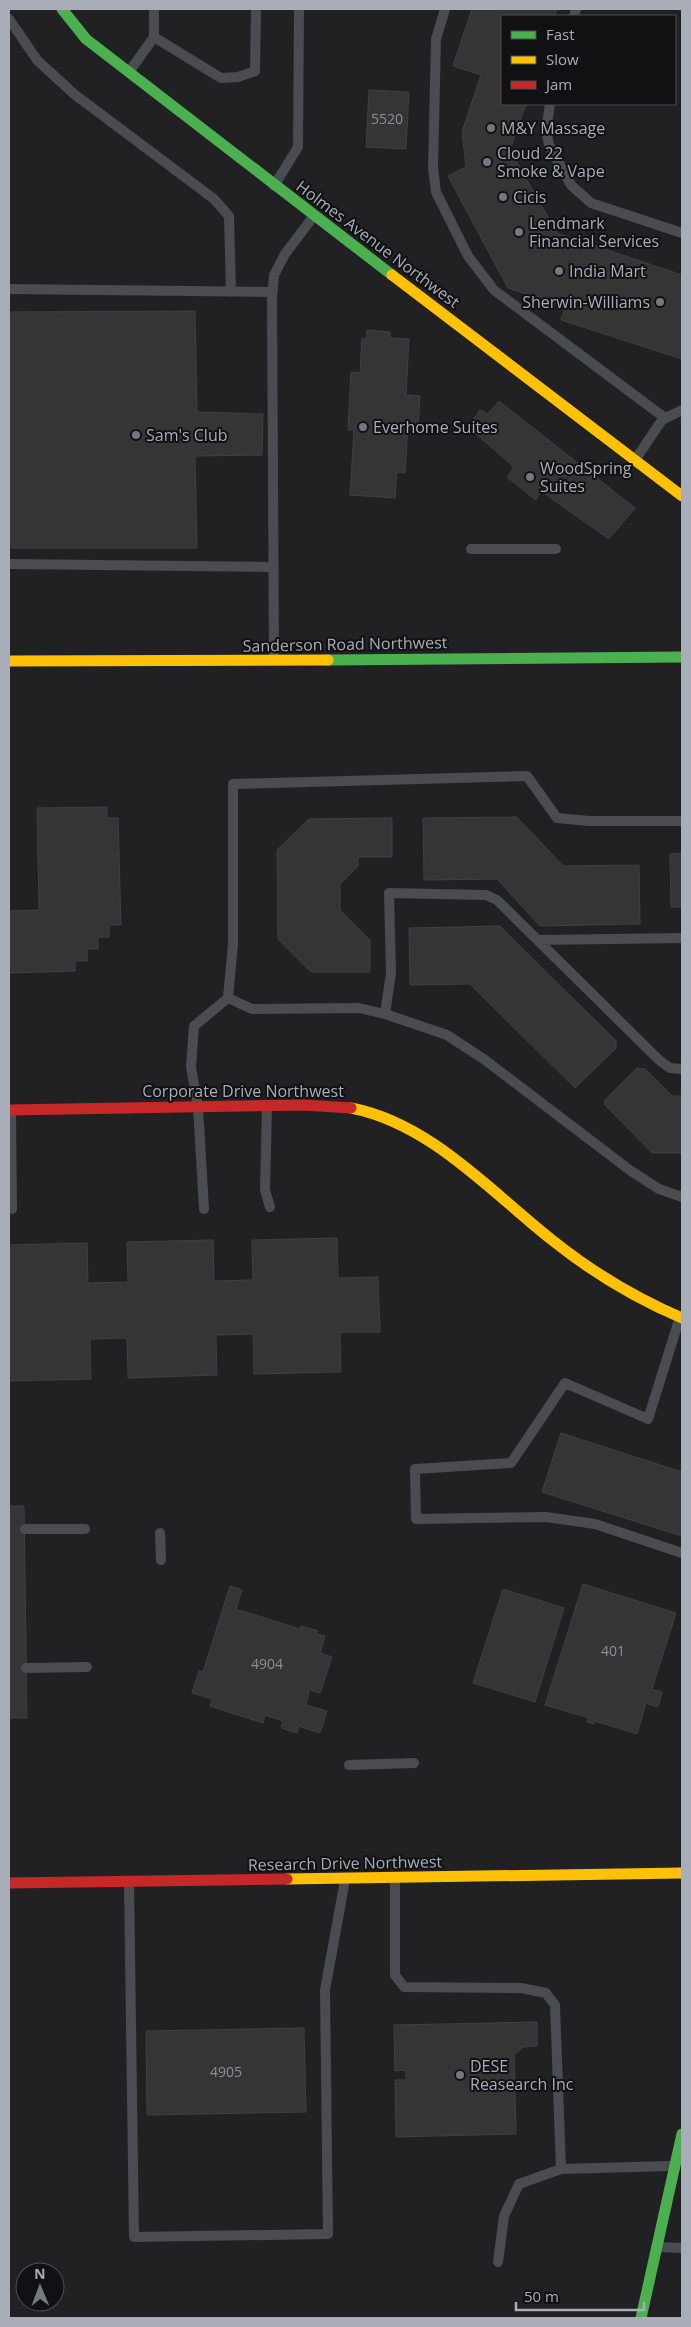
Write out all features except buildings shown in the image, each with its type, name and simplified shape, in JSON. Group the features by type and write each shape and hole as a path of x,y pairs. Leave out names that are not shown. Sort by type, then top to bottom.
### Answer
{"street":[{"name":"Holmes Avenue Northwest","path":"62,9 86,39 274,186 682,496"},
{"name":"Sanderson Road Northwest","path":"9,660 274,661 682,658"},
{"name":"Corporate Drive Northwest","path":"10,1110 267,1105 332,1105 353,1107 398,1122 436,1146 576,1261 628,1293 682,1314"},
{"name":"Research Drive Northwest","path":"9,1883 682,1873"},
{"path":"641,2318 655,2247 682,2134"}],"lane":[{"path":"129,72 154,37 154,9"},
{"path":"154,37 221,78 238,77 255,70 256,9"},
{"path":"274,186 298,147 299,9"},
{"path":"445,9 436,40 433,168 436,192 468,256 494,290 665,418"},
{"path":"9,19 37,60 74,94 214,199 229,216 231,292"},
{"path":"550,105 546,130 549,145 570,185 591,203 682,233"},
{"path":"274,661 272,292 274,275 285,254 314,216"},
{"path":"9,289 272,292"},
{"path":"635,460 662,420 682,410"},
{"path":"471,549 556,549"},
{"path":"9,564 273,567"},
{"path":"204,1209 198,1107 191,1067 194,1026 228,998 233,944 233,784 527,776 557,818 589,821 682,821"},
{"path":"385,1014 390,973 389,893 486,895 497,900 659,1060 670,1068 682,1069"},
{"path":"538,940 682,938"},
{"path":"228,998 252,1009 359,1008 385,1014 447,1035 485,1060 631,1171 659,1189 682,1197"},
{"path":"267,1105 265,1190 270,1207"},
{"path":"10,1110 12,1209"},
{"path":"682,1314 648,1419 565,1383 511,1463 416,1469 416,1519 546,1517 595,1524 682,1553"},
{"path":"25,1529 85,1528"},
{"path":"160,1533 161,1560"},
{"path":"26,1668 87,1667"},
{"path":"349,1765 414,1763"},
{"path":"395,1878 395,1975 404,1987 521,1988 546,1993 555,2005 561,2169"},
{"path":"129,1882 134,2237 328,2234 325,1990 345,1879"},
{"path":"498,2262 504,2216 519,2184 561,2169 674,2166"},
{"path":"655,2247 682,2248"}],"shaded area":[{"path":"9,9 682,9 682,2318 9,2318"}],"traffic: fast":[{"path":"62,9 86,39 392,275"},
{"path":"328,660 682,657"},
{"path":"641,2318 682,2134"}],"traffic: slow":[{"path":"392,275 682,496"},
{"path":"9,661 328,660"},
{"path":"351,1108 380,1116 407,1128 433,1144 583,1263 614,1284 682,1318"},
{"path":"287,1879 682,1873"}],"traffic: jam":[{"path":"9,1110 303,1105 351,1108"},
{"path":"9,1883 287,1879"}],"place":[{"name":"M&Y Massage","path":"491,128"},
{"name":"Cloud 22 Smoke & Vape","path":"487,162"},
{"name":"Cicis","path":"503,197"},
{"name":"Lendmark Financial Services","path":"519,232"},
{"name":"India Mart","path":"559,271"},
{"name":"Sherwin-Williams","path":"660,302"},
{"name":"Everhome Suites","path":"363,427"},
{"name":"Sam's Club","path":"136,435"},
{"name":"WoodSpring Suites","path":"530,477"},
{"name":"DESE Reasearch Inc","path":"460,2075"}]}
